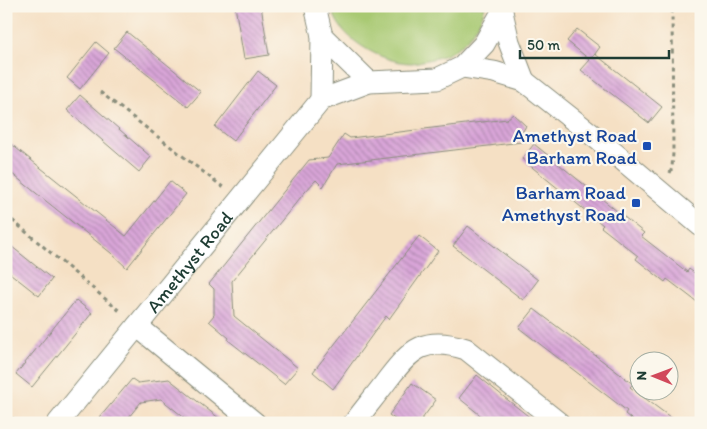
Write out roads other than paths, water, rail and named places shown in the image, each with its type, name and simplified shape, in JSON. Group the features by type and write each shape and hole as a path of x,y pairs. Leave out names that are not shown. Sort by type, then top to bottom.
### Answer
{"street":[{"path":"315,6 322,36 320,100 369,82 437,78 462,67 484,44 501,9"},
{"path":"501,9 509,42 524,81"},
{"path":"322,36 369,82"},
{"path":"462,67 494,72 524,81 701,226"},
{"name":"Amethyst Road","path":"58,423 320,100"},
{"path":"137,326 255,423"},
{"path":"354,423 406,356 417,348 433,344 449,344 466,349 559,423"}],"place":[{"name":"Amethyst Road Barham Road","path":"647,146"},
{"name":"Barham Road Amethyst Road","path":"636,203"}]}
